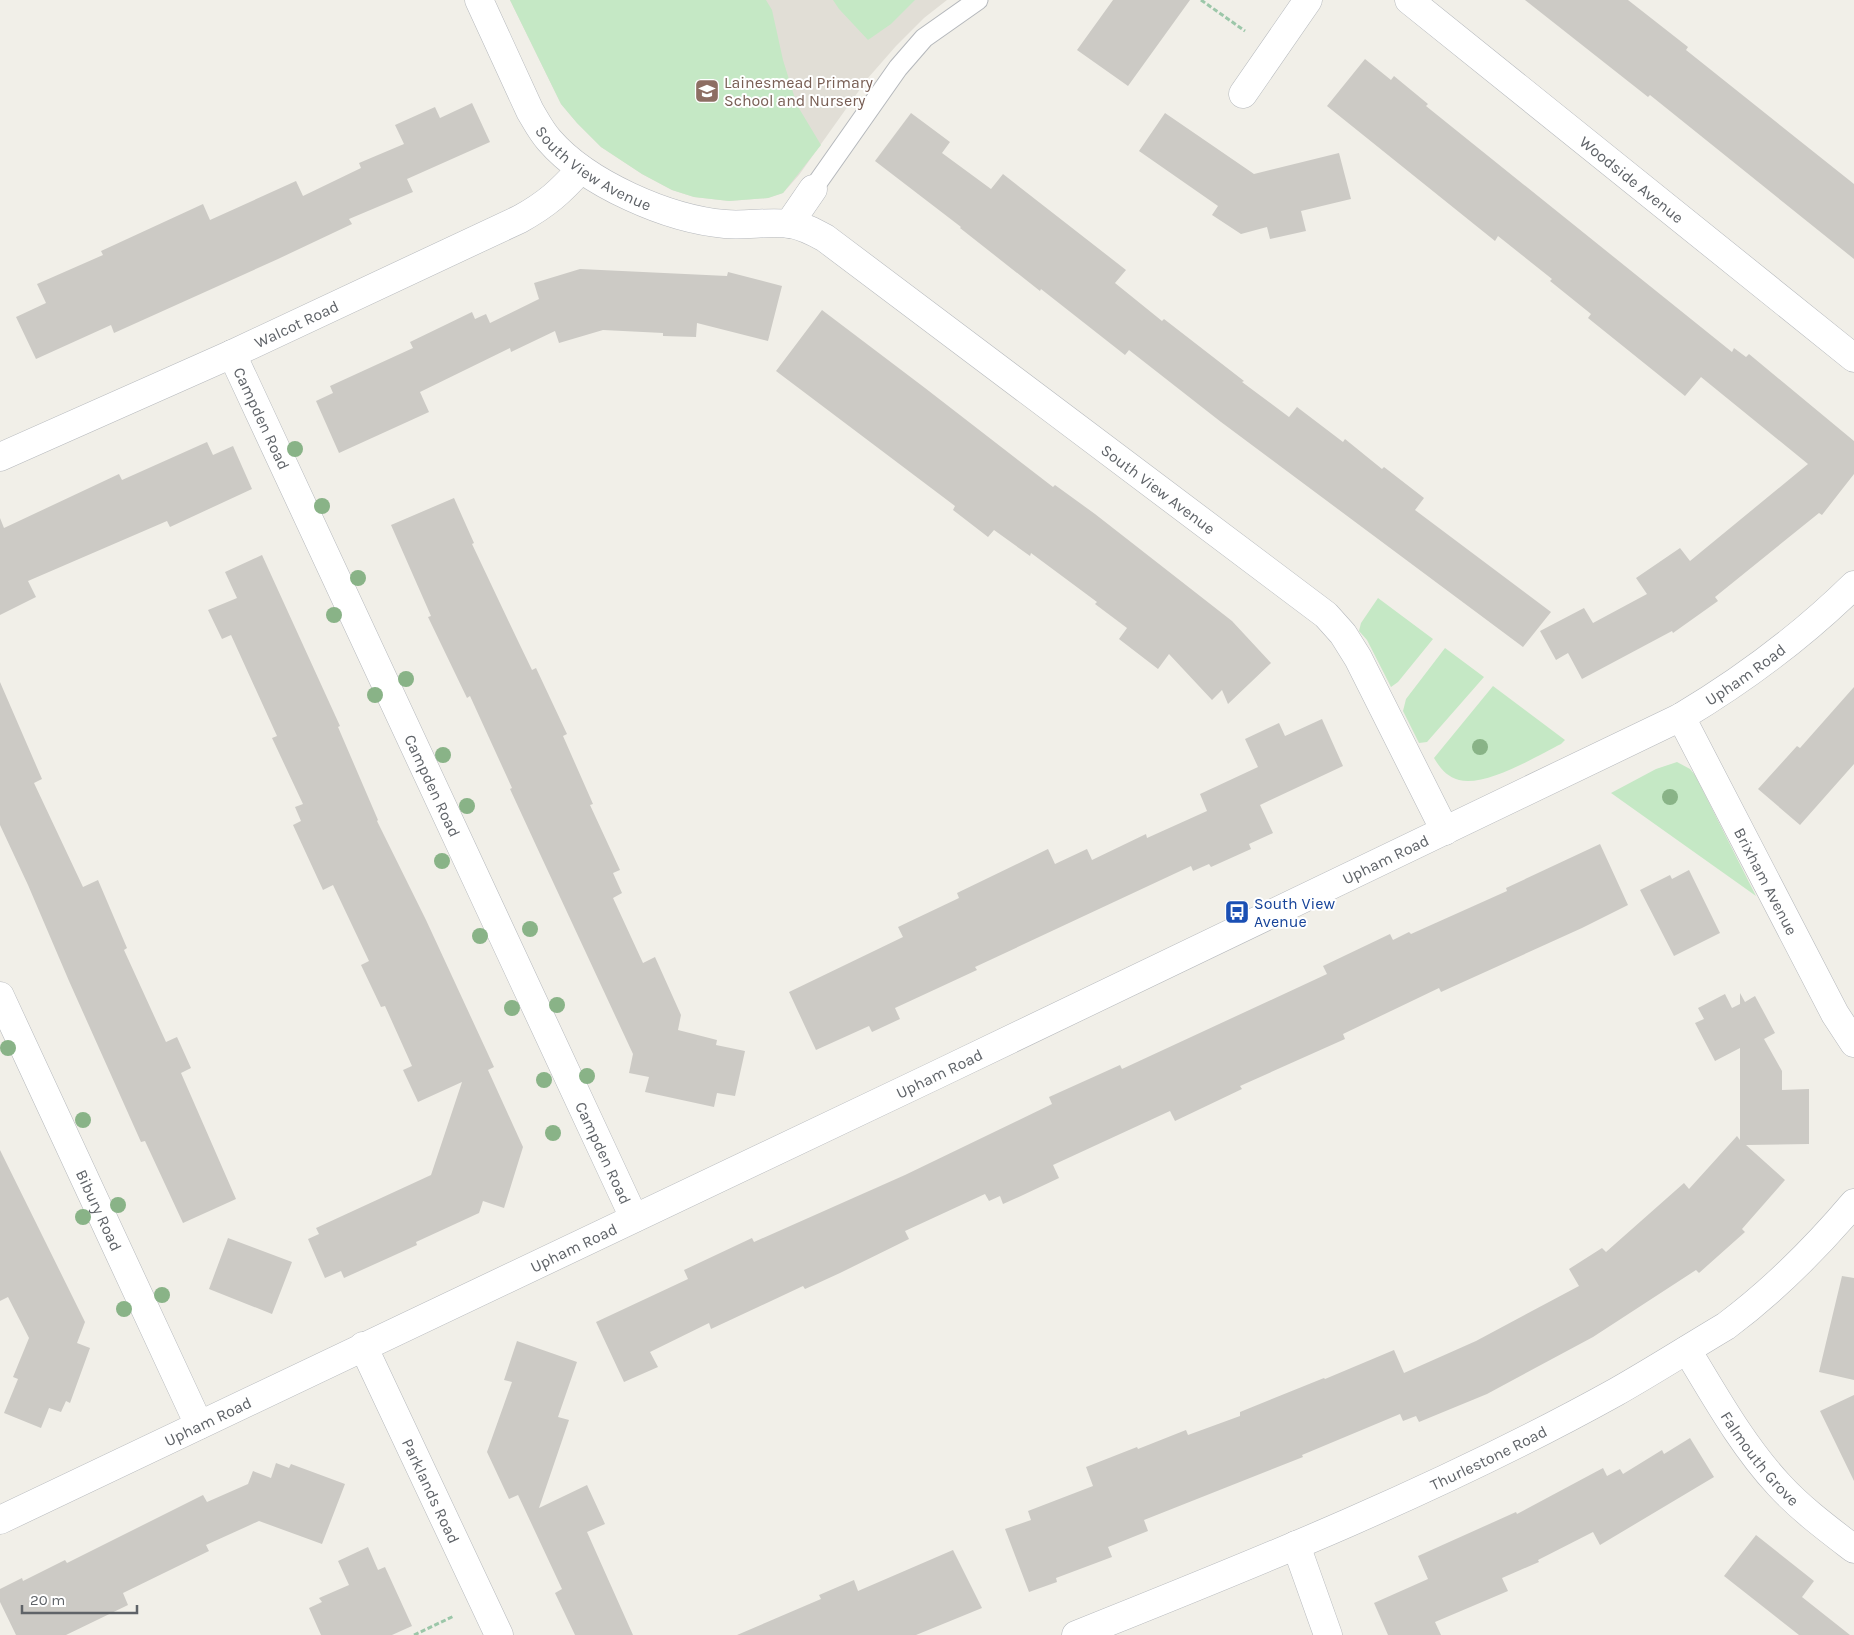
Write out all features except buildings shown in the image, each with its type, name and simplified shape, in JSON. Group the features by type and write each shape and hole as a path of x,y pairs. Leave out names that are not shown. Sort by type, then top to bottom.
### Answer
{"street":[{"name":"South View Avenue","path":"479,0 539,127 549,140 581,169 627,194 689,219 739,225 789,224 825,238 1326,615 1343,634 1358,658 1446,831"},
{"path":"1243,94 1308,0"},
{"name":"Woodside Avenue","path":"1409,0 1854,358"},
{"name":"Walcot Road","path":"0,457 232,354 520,219 543,206 562,190 581,169"},
{"path":"789,224 813,189"},
{"name":"Campden Road","path":"232,354 634,1218"},
{"name":"Upham Road","path":"0,1520 1446,831 1681,716 1714,697 1754,670 1854,586"},
{"name":"Brixham Avenue","path":"1681,716 1835,1014 1854,1043"},
{"name":"Bibury Road","path":"0,996 198,1425"},
{"name":"Thurlestone Road","path":"1076,1635 1296,1545 1441,1481 1616,1392 1732,1322 1789,1274 1854,1203"},
{"name":"Parklands Road","path":"363,1346 499,1635"},
{"name":"Falmouth Grove","path":"1687,1350 1732,1423 1768,1472 1807,1512 1854,1549"},
{"path":"1296,1545 1328,1635"}],"lane":[{"path":"813,189 898,68 924,38 978,0"}],"path":[{"path":"1201,0 1272,50"},
{"path":"414,1635 484,1602"}],"shaded area":[{"name":"Lainesmead Primary School and Nursery","path":"510,0 947,0 924,18 868,78 799,175 783,193 768,198 729,201 694,197 672,190 642,174 601,147 561,104"}],"green space":[{"name":"Lainesmead Primary School and Nursery","path":"510,0 766,0 772,10 783,60 797,105 821,145 783,193 768,198 729,201 694,197 672,190 642,174 601,147 577,123 561,104"},
{"path":"833,0 915,0 891,24 868,40"},
{"path":"1378,598 1433,639 1398,682 1391,687 1367,640 1359,631 1361,623"},
{"path":"1445,648 1484,677 1427,742 1419,743 1403,711 1406,699"},
{"path":"1493,686 1565,740 1539,756 1497,775 1470,781 1455,779 1444,772 1434,758"},
{"path":"1677,762 1690,769 1695,775 1756,896 1611,793 1656,769"}],"place":[{"name":"Lainesmead Primary School and Nursery","path":"707,91"},
{"name":"South View Avenue","path":"1237,912"}]}
